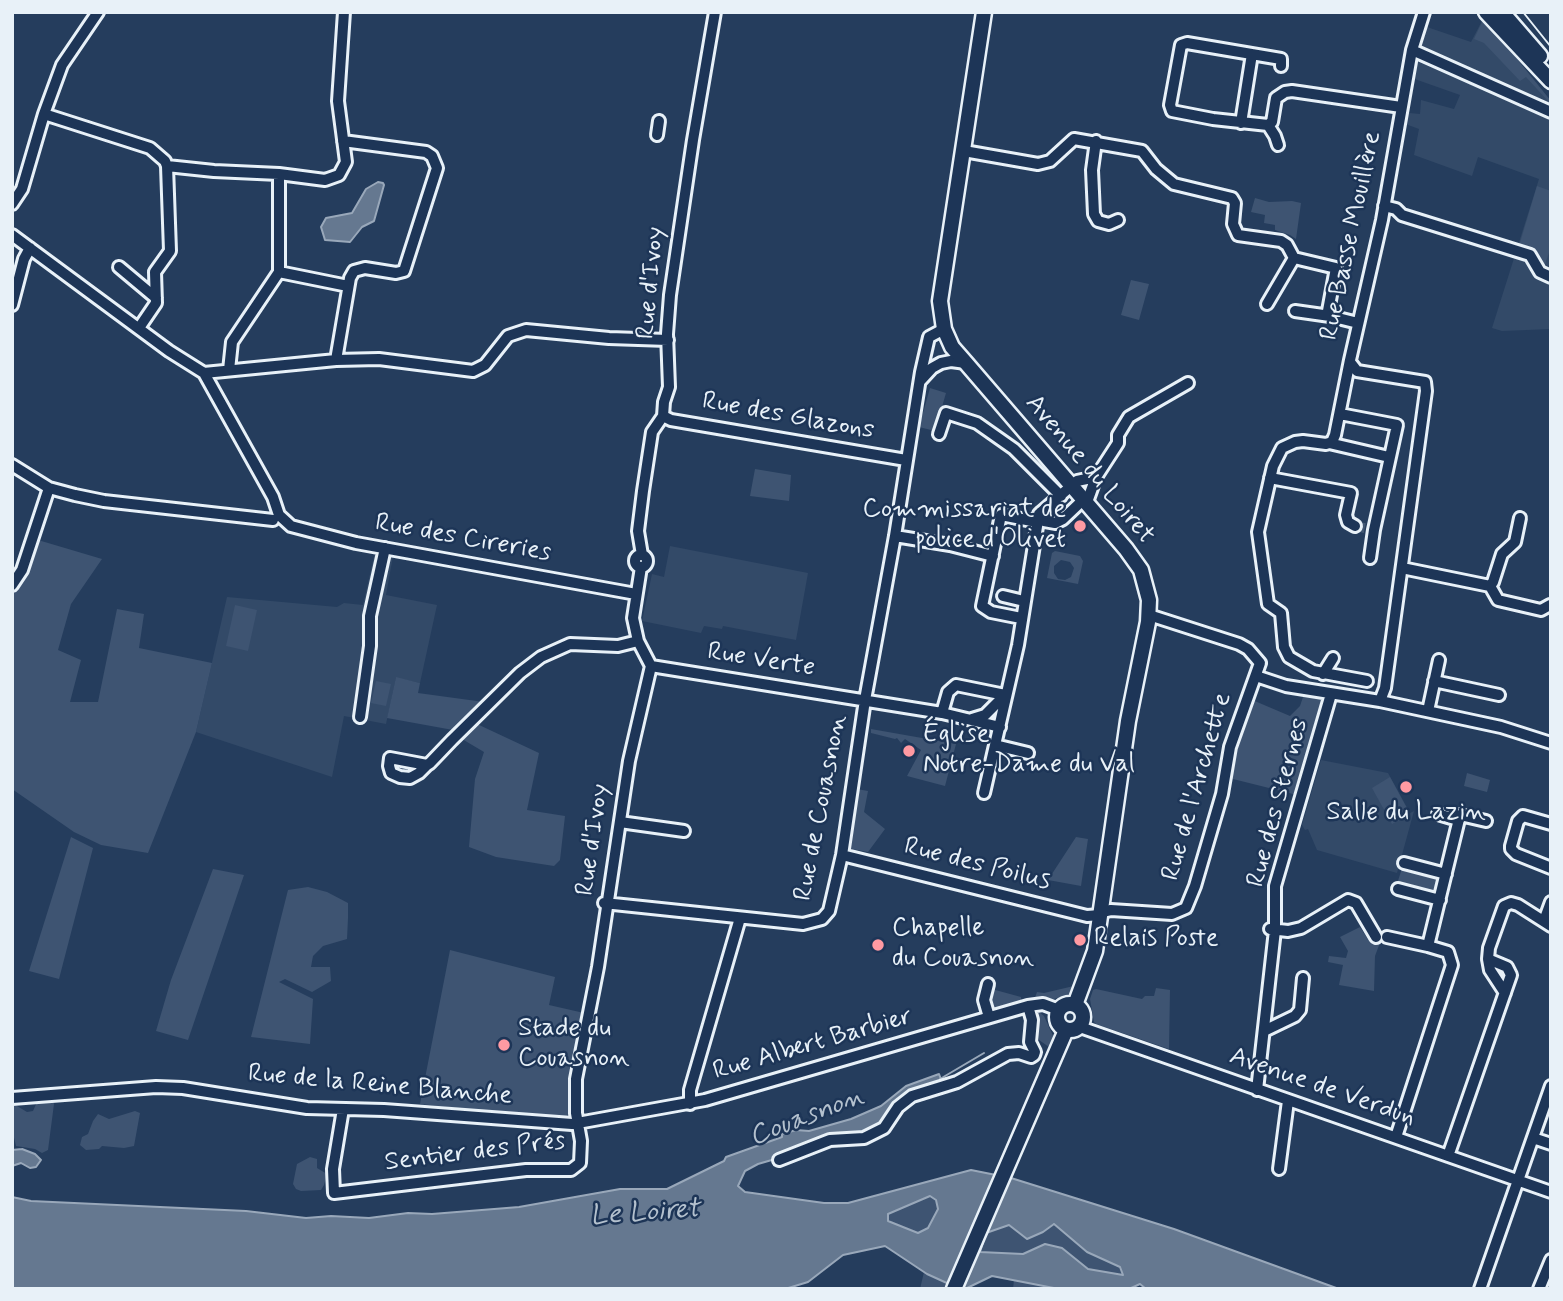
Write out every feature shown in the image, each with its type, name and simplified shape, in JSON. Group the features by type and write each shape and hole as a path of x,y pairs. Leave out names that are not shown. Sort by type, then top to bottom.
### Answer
{"main road":[{"name":"Avenue du Loiret","path":"985,12 940,301 943,329 966,363 1126,549 1141,570 1147,586 1149,615 1128,721 1102,914 1095,951 1075,1005"},
{"path":"1497,14 1551,67"},
{"path":"1497,14 1551,80"},
{"path":"1497,14 1511,44 1551,90"},
{"path":"954,1289 1049,1068 1083,1015 1075,1005 1067,1004 1059,1010 1058,1021 1073,1028"}],"street":[{"path":"12,204 22,189 62,65 98,12"},
{"path":"167,166 325,180 339,175 346,162 338,100 344,12"},
{"name":"Rue d'Ivoy","path":"578,1123 576,1079 629,761 651,666 638,641 633,618 641,561 638,531 652,432 663,416 669,387 670,295 715,12"},
{"name":"Rue Basse Mouillère","path":"1380,701 1385,688 1402,568 1425,382 1357,371 1350,362 1382,220 1412,50 1424,12"},
{"path":"1281,66 1281,59 1187,43 1181,45 1178,49 1170,105 1172,111 1177,114 1268,125 1272,122 1276,98 1285,92 1401,107"},
{"path":"1412,50 1551,111"},
{"path":"1241,123 1252,54"},
{"path":"44,114 150,148 165,160 170,251 155,272 154,308 139,328"},
{"path":"657,135 659,121"},
{"path":"1268,125 1278,145"},
{"path":"964,151 1038,164 1050,161 1074,139 1142,151 1156,169 1180,187 1232,198 1235,203 1233,224 1238,235 1284,243 1294,258 1336,268 1328,311 1330,316"},
{"path":"336,360 348,286 354,271 404,271 433,182 436,163 426,152 344,142"},
{"path":"1096,142 1092,170 1094,214 1098,221 1109,224 1118,220"},
{"path":"229,370 232,342 279,272 279,174"},
{"path":"1384,206 1396,209 1402,215 1530,255 1540,272 1551,277"},
{"path":"1382,220 1394,220 1402,215"},
{"path":"12,236 204,373 273,497 279,518"},
{"path":"12,305 24,259 30,248"},
{"path":"1268,304 1294,258"},
{"path":"119,267 156,298"},
{"path":"279,272 348,286"},
{"path":"1295,311 1358,323"},
{"path":"906,460 927,342 929,337 943,329"},
{"path":"204,373 336,360 392,359 468,371 485,365 508,336 526,330 609,338 668,340"},
{"path":"1329,443 1335,435 1350,362"},
{"path":"920,381 941,363 966,363"},
{"path":"1021,618 991,612 982,606 1001,515 1039,517 1055,523 1063,519 1085,500 1118,443 1118,435 1129,417 1188,383"},
{"path":"939,434 946,413 977,423 1014,449 1061,496"},
{"path":"1340,414 1397,425 1370,558"},
{"name":"Rue des Glazons","path":"663,416 671,420 906,460"},
{"path":"1367,681 1313,671 1289,657 1284,648 1280,613 1268,604 1258,531 1278,454 1288,444 1303,441 1329,443 1390,457"},
{"name":"Rue de Couasnon","path":"605,903 803,924 822,919 831,904 842,855 906,460"},
{"name":"Rue des Cireries","path":"12,466 49,488 104,501 279,518 291,526 314,534 636,594"},
{"path":"984,793 1018,645 1039,517 1077,481 1096,477"},
{"path":"1270,478 1351,493 1346,515 1348,522 1355,527"},
{"path":"12,585 22,570 49,488"},
{"path":"1489,586 1493,582 1502,554 1515,542 1520,518"},
{"path":"895,536 993,555"},
{"path":"360,717 370,646 370,616 385,548"},
{"path":"1402,568 1489,586 1498,600 1541,610 1550,605"},
{"path":"1003,596 1024,601"},
{"path":"1149,615 1239,644 1258,659 1256,676 1286,686 1380,701 1501,727 1551,743"},
{"path":"427,765 520,673 541,657 570,644 618,646 638,641"},
{"path":"1323,674 1333,659"},
{"path":"1428,712 1439,660"},
{"name":"Rue Verte","path":"651,666 942,713 1000,727"},
{"name":"Rue de l'Archette","path":"1102,914 1111,910 1172,914 1186,908 1221,798 1230,747 1256,676"},
{"path":"1434,681 1499,695"},
{"path":"942,713 948,692 956,685 1006,695"},
{"path":"1331,694 1335,690 1376,695 1382,694 1385,688"},
{"name":"Rue des Sternes","path":"1257,1090 1275,886 1331,694"},
{"path":"969,720 985,716 1006,695"},
{"path":"995,745 1028,753"},
{"path":"1437,814 1458,820"},
{"path":"1428,946 1460,815 1486,821"},
{"path":"1551,824 1523,816 1518,821 1511,846 1511,849 1527,860 1551,868"},
{"path":"620,822 684,831"},
{"name":"Rue des Poilus","path":"842,855 1087,916 1102,914"},
{"path":"1404,863 1446,874"},
{"path":"1398,889 1440,900"},
{"path":"1272,929 1288,931 1301,928 1348,900 1356,903 1382,937 1448,952 1452,965 1396,1137"},
{"path":"1448,1156 1511,975 1507,967 1488,959 1489,947 1504,906 1511,903 1518,905 1547,924 1551,902"},
{"path":"690,1104 690,1090 740,918"},
{"path":"1264,1031 1295,1016 1300,1010 1303,978"},
{"path":"988,984 984,1000 989,1017"},
{"name":"Rue Albert Barbier","path":"578,1123 690,1104 1028,1006 1043,1004 1059,1010"},
{"path":"779,1160 830,1140 864,1138 884,1128 898,1107 912,1096 957,1082 1008,1054 1031,1057 1035,1052 1030,1042 1032,1020 1028,1006"},
{"name":"Avenue de Verdun","path":"1073,1028 1551,1192"},
{"path":"1480,1289 1551,1086"},
{"name":"Rue de la Reine Blanche","path":"12,1098 156,1087 183,1088 295,1107 384,1110 564,1125 578,1123"},
{"path":"1279,1169 1287,1101"},
{"name":"Sentier des Prés","path":"343,1109 333,1169 334,1193 526,1170 571,1170 580,1163 578,1123"},
{"path":"1534,1138 1551,1144"},
{"path":"1539,1289 1551,1260"}],"shaded area":[{"path":"1484,18 1551,101 1551,108 1544,105 1548,101 1526,77 1520,81 1484,43 1474,39"},
{"path":"1483,19 1551,102 1551,329 1502,331 1492,328 1539,179 1478,157 1472,176 1414,155 1419,129 1400,122 1399,112 1420,114 1421,100 1454,109 1460,95 1409,77 1424,26 1471,42"},
{"path":"1537,186 1551,191 1551,247 1543,270 1532,250 1519,246"},
{"path":"1255,198 1269,202 1301,203 1296,239 1275,230 1275,225 1264,223 1265,215 1251,212"},
{"path":"1131,280 1149,284 1139,320 1121,315"},
{"path":"930,388 946,393 935,431 919,427"},
{"path":"755,469 791,475 789,501 750,496"},
{"path":"38,540 102,559 71,604 58,650 81,660 70,702 98,702 117,609 144,614 139,648 212,663 196,732 148,853 101,845 74,832 12,789 12,595 26,572"},
{"path":"670,546 808,573 796,640 723,626 722,629 704,626 701,633 642,621 652,574 664,577"},
{"path":"1055,551 1080,556 1083,561 1078,584 1047,578 1052,553","holes":["1061,560 1070,562 1074,568 1071,577 1058,579 1054,566"]},
{"path":"375,552 393,556 386,595 437,605 420,683 396,678 386,724 344,716 332,777 196,732 227,597 337,607 344,603 363,605"},
{"path":"235,605 257,610 248,651 226,646"},
{"path":"396,677 420,683 418,693 484,702 453,730 387,718"},
{"path":"376,681 391,684 386,706 371,703"},
{"path":"1304,694 1321,697 1323,701 1297,795 1229,778 1237,747 1234,745 1250,699 1290,716 1300,706"},
{"path":"477,724 539,753 527,810 565,816 560,860 554,866 496,857 469,847 475,779 484,752 462,739"},
{"path":"871,729 956,744 945,786 907,776 921,750 905,739 901,743 897,738 871,733"},
{"path":"1321,760 1388,773 1410,813 1414,811 1397,873 1317,850 1308,829 1305,830 1302,825"},
{"path":"1467,773 1490,780 1487,792 1464,786"},
{"path":"1390,777 1410,814 1392,824 1372,788"},
{"path":"857,789 868,791 864,812 885,829 868,852 847,848"},
{"path":"71,837 93,848 59,979 29,971"},
{"path":"1076,837 1088,839 1081,886 1048,880"},
{"path":"1403,865 1442,876 1436,896 1397,884"},
{"path":"213,869 244,875 188,1040 156,1031 171,980"},
{"path":"308,887 327,892 348,903 347,939 323,946 313,956 311,967 330,967 331,981 312,992 285,979 279,982 313,999 310,1044 251,1037 288,890"},
{"path":"1360,927 1369,941 1373,938 1381,940 1375,956 1374,991 1339,985 1343,965 1328,962 1329,956 1346,958 1348,951 1340,937"},
{"name":"Stade du Couasnon","path":"450,950 555,977 549,1005 584,1013 572,1112 562,1119 420,1104"},
{"path":"1078,985 1075,992 1054,999 1035,998 1037,992 1044,993"},
{"path":"988,988 1021,997 1021,1003 990,1011"},
{"path":"1156,988 1170,990 1169,1049 1094,1022 1090,999 1093,990 1142,999 1145,996 1154,996"},
{"path":"1039,1012 1044,1016 1054,1038 1049,1047 1039,1040 1036,1014"},
{"path":"49,1098 54,1104 48,1150 42,1153 16,1146 12,1129 12,1103 27,1112 33,1111 37,1102"},
{"path":"135,1111 140,1113 134,1146 102,1146 99,1149 86,1150 80,1145 82,1137 88,1134 98,1114 109,1119"},
{"path":"310,1157 317,1159 317,1168 327,1174 321,1190 301,1191 293,1184 297,1164"},
{"path":"930,1196 936,1200 938,1209 928,1228 919,1233 888,1221 888,1214"},
{"path":"1054,1224 1087,1252 1120,1267 1124,1275 1088,1269 1062,1248 1045,1244 1023,1254 980,1253 986,1233 1009,1225 1043,1232"},
{"path":"924,1272 947,1283 944,1289 920,1289"},
{"path":"1014,1280 1059,1289 1013,1289"}],"water":[{"path":"378,182 384,185 374,221 362,227 350,242 325,240 321,227 326,218 352,213 366,189"},
{"name":"Le Loiret","path":"939,1074 942,1082 913,1092 878,1129 758,1164 745,1171 738,1186 745,1192 824,1203 848,1203 971,1170 1011,1178 1174,1229 1339,1289 1146,1289 1140,1284 1129,1289 1059,1289 992,1276 960,1289 927,1274 885,1246 843,1255 808,1282 785,1289 12,1289 12,1197 31,1201 246,1211 306,1218 369,1218 408,1213 432,1214 519,1207 620,1189 667,1189 724,1161 726,1157 782,1137 782,1134 796,1130 809,1131 851,1119 881,1106 906,1086","holes":["930,1196 936,1200 938,1209 928,1228 918,1233 888,1221 888,1214","1054,1224 1087,1252 1120,1267 1123,1275 1088,1269 1062,1248 1045,1244 1023,1254 980,1252 986,1233 1009,1225 1027,1239"]},
{"path":"22,1149 35,1154 41,1160 36,1167 30,1168 21,1163 12,1166 12,1150"}],"waterway":[{"name":"Couasnon","path":"940,1079 984,1053"}],"tunnel":[{"path":"1355,526 1374,530"}],"tram line":[{"path":"1523,12 1551,47"}],"place":[{"name":"Commissariat de police d'Olivet","path":"1080,526"},
{"name":"Église Notre-Dame du Val","path":"909,751"},
{"name":"Salle du Lazin","path":"1406,787"},
{"name":"Relais Poste","path":"1080,940"},
{"name":"Chapelle du Couasnon","path":"878,945"},
{"name":"Stade du Couasnon","path":"504,1045"}]}
